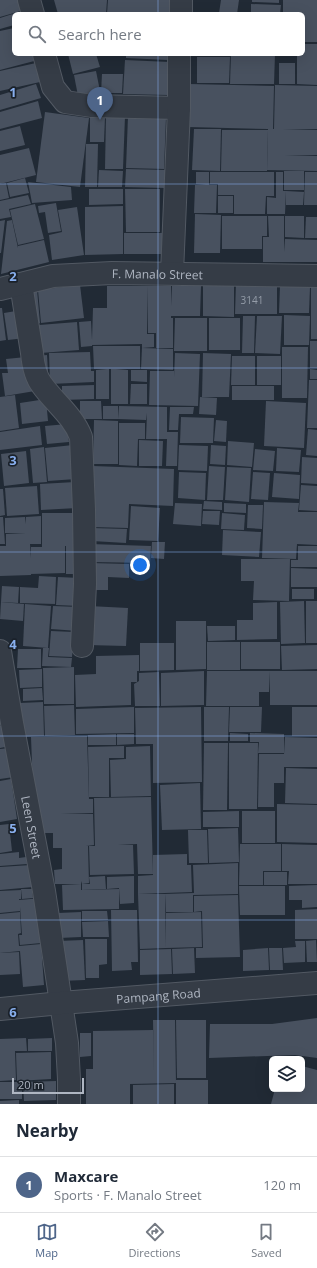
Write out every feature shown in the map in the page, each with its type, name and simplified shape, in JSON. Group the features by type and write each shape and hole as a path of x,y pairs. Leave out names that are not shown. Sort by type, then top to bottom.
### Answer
{"street":[{"path":"29,0 32,12"},
{"path":"181,0 181,12"},
{"path":"45,56 53,87 65,102 92,106 179,108"},
{"path":"172,273 180,56"},
{"name":"F. Manalo Street","path":"0,290 53,276 112,273 317,276"},
{"path":"21,284 32,352 32,362 37,376 41,385 71,418 81,437 85,584 82,646"},
{"name":"Leen Street","path":"0,651 44,891 67,1043 69,1104"},
{"name":"Pampang Road","path":"0,1010 61,1003 317,983"}],"building":[{"path":"0,0 21,0 24,10 12,12 12,14 0,17"},
{"path":"54,0 107,0 106,12 57,12"},
{"path":"108,0 171,0 170,12 107,12"},
{"path":"221,0 239,0 237,12 219,12"},
{"path":"252,0 279,0 279,3 252,2"},
{"path":"283,0 317,0 317,42 305,42 305,12 283,12"},
{"path":"251,4 281,5 280,12 251,12"},
{"path":"12,14 12,26 0,29 0,18"},
{"path":"12,28 12,56 37,56 38,60 0,70 0,31"},
{"path":"305,44 317,44 317,85 297,84 297,56 305,56"},
{"path":"68,56 97,56 100,67 73,74"},
{"path":"126,56 168,56 168,60 126,58"},
{"path":"231,56 275,56 274,84 230,84"},
{"path":"197,57 230,57 229,83 197,83"},
{"path":"125,60 170,62 168,95 123,94"},
{"path":"36,63 40,82 0,91 0,71"},
{"path":"279,63 295,63 295,84 279,84"},
{"path":"96,71 100,91 78,96 74,75"},
{"path":"102,74 123,74 122,93 101,93"},
{"path":"36,84 41,98 0,110 0,95"},
{"path":"189,84 274,86 273,129 275,85 317,86 317,129 283,129 317,130 317,155 285,155 317,156 317,171 267,170 268,129 188,127"},
{"path":"38,101 42,118 0,129 0,112"},
{"path":"45,112 89,118 80,187 36,182"},
{"path":"106,115 125,116 123,169 105,169"},
{"path":"128,116 166,117 164,169 126,168"},
{"path":"90,117 105,117 104,142 90,142"},
{"path":"20,126 25,145 0,151 0,131"},
{"path":"194,129 221,129 220,171 192,170"},
{"path":"222,130 268,130 267,171 221,171"},
{"path":"86,144 98,144 97,187 85,187"},
{"path":"29,148 36,175 0,184 0,155"},
{"path":"126,169 167,170 166,188 125,187"},
{"path":"99,170 123,171 122,187 98,187"},
{"path":"284,171 304,171 304,190 284,190"},
{"path":"196,172 209,172 209,185 217,185 216,213 194,213 195,185 206,185 196,184"},
{"path":"210,172 274,172 274,196 266,196 265,214 234,214 234,195 218,195 218,184 210,184"},
{"path":"276,172 283,172 283,191 286,191 285,214 267,214 267,197 276,198"},
{"path":"305,172 317,172 317,205 304,205"},
{"path":"25,178 29,193 10,197 7,183"},
{"path":"28,182 71,187 72,200 32,203"},
{"path":"6,183 9,198 0,200 0,184"},
{"path":"89,189 123,189 123,204 89,205"},
{"path":"125,189 160,189 160,232 126,232"},
{"path":"286,191 304,192 303,205 286,205"},
{"path":"28,195 31,204 9,209 11,217 0,219 0,201"},
{"path":"218,196 233,196 233,213 218,213"},
{"path":"56,203 61,231 48,233 45,212 39,213 38,206"},
{"path":"35,204 44,239 18,245 10,210"},
{"path":"123,206 123,254 85,255 85,207"},
{"path":"77,207 84,255 52,260 49,235 62,232 58,210"},
{"path":"195,214 221,215 220,253 194,253"},
{"path":"222,216 267,216 267,236 262,236 262,249 222,249"},
{"path":"268,216 284,216 284,252 285,239 317,240 317,262 263,262 263,237 269,237"},
{"path":"285,216 304,216 304,238 285,237"},
{"path":"306,217 317,217 317,238 305,238"},
{"path":"5,220 1,253 0,253 0,221"},
{"path":"12,220 18,248 18,246 44,240 49,262 1,274 7,221"},
{"path":"124,233 165,233 166,254 124,254"},
{"path":"236,283 277,284 277,314 235,314"},
{"path":"80,285 84,318 41,323 38,290"},
{"path":"203,285 234,286 234,317 203,316"},
{"path":"107,286 148,286 147,334 154,334 154,347 142,348 142,344 92,345 81,347 79,322 91,321 92,340 93,308 107,308"},
{"path":"148,286 171,286 171,306 172,286 201,286 200,316 171,316 171,318 173,318 173,348 156,348 156,333 148,333"},
{"path":"280,286 310,287 309,313 279,313"},
{"path":"311,287 317,287 317,339 311,339"},
{"path":"37,290 40,323 33,324 29,291"},
{"path":"0,308 2,308 6,340 0,341"},
{"path":"22,310 25,338 8,340 4,313"},
{"path":"284,315 310,316 309,345 284,345"},
{"path":"243,316 255,316 254,353 242,353"},
{"path":"257,316 282,316 280,354 255,353"},
{"path":"175,318 207,318 207,351 174,351"},
{"path":"209,318 240,318 240,350 209,350"},
{"path":"77,322 79,350 41,353 39,325"},
{"path":"310,341 317,341 317,368 310,368"},
{"path":"93,346 140,346 140,369 116,369 128,370 128,404 111,404 111,369 109,369 109,399 96,399 96,370 107,369 94,369"},
{"path":"282,347 308,347 307,398 282,398"},
{"path":"142,348 173,349 173,370 141,369"},
{"path":"90,352 91,371 94,371 94,382 50,384 49,353"},
{"path":"175,353 200,354 198,406 149,405 150,371 174,371 174,377"},
{"path":"203,353 231,354 229,397 202,397"},
{"path":"47,355 48,372 38,373 37,356"},
{"path":"232,356 255,356 255,385 231,385"},
{"path":"257,356 281,356 281,385 257,385"},
{"path":"26,357 35,391 5,396 2,373 8,373 6,359"},
{"path":"310,369 317,370 317,379 310,379"},
{"path":"131,370 147,370 147,382 131,381"},
{"path":"309,380 317,380 317,428 307,428"},
{"path":"131,384 147,384 147,404 130,404"},
{"path":"94,385 94,399 62,400 62,386"},
{"path":"232,386 274,386 274,400 232,400"},
{"path":"15,395 19,428 0,431 0,397"},
{"path":"200,397 217,398 216,415 199,414"},
{"path":"46,399 48,421 22,424 20,403"},
{"path":"80,401 101,401 102,419 80,419"},
{"path":"266,401 306,403 304,448 264,446"},
{"path":"103,406 118,406 118,419 103,419"},
{"path":"119,406 167,407 167,432 178,432 177,466 166,466 167,439 146,439 147,413 146,420 118,419"},
{"path":"170,407 194,407 193,414 179,414 178,430 169,430"},
{"path":"181,417 214,418 213,443 180,443"},
{"path":"94,420 118,421 118,464 93,464"},
{"path":"216,420 227,421 226,442 214,441"},
{"path":"119,423 145,423 145,439 138,439 137,466 119,465"},
{"path":"67,424 69,442 47,444 45,426"},
{"path":"40,426 42,445 0,450 0,432"},
{"path":"308,429 317,430 317,456 306,455"},
{"path":"139,440 163,441 162,466 139,466"},
{"path":"228,441 254,443 252,467 227,465"},
{"path":"73,445 76,479 48,481 45,448"},
{"path":"179,445 208,446 207,471 178,470"},
{"path":"211,445 226,446 225,465 210,464"},
{"path":"44,447 47,482 33,483 30,449"},
{"path":"277,448 301,450 299,472 276,471"},
{"path":"255,449 275,451 273,471 253,470"},
{"path":"26,451 29,483 4,486 1,454"},
{"path":"302,457 317,458 317,484 301,483"},
{"path":"93,466 174,469 173,506 129,504 128,528 91,527"},
{"path":"209,466 225,467 223,500 207,500"},
{"path":"227,467 251,468 249,502 225,500"},
{"path":"179,472 206,473 205,500 178,498"},
{"path":"253,472 270,473 268,500 251,499"},
{"path":"274,473 300,475 299,499 272,497"},
{"path":"75,482 77,508 41,510 40,484"},
{"path":"301,485 317,486 317,511 299,510"},
{"path":"37,486 39,514 7,516 5,488"},
{"path":"0,489 3,489 5,515 0,516"},
{"path":"204,501 222,502 222,510 203,509"},
{"path":"264,502 299,503 298,512 317,512 317,545 297,544 296,559 262,558"},
{"path":"175,503 202,504 201,526 173,524"},
{"path":"224,503 246,504 246,513 224,512"},
{"path":"248,505 263,505 262,529 247,528"},
{"path":"131,506 160,508 158,541 129,540"},
{"path":"203,511 220,511 219,525 202,524"},
{"path":"42,513 79,513 79,574 66,574 65,546 65,573 0,576 0,546 6,546 6,534 26,534 5,533 5,518 25,517 26,524 26,517 41,516 41,544 30,544 31,558 31,547 42,547"},
{"path":"222,513 245,515 244,530 221,529"},
{"path":"0,517 3,517 5,544 0,544"},
{"path":"92,528 127,529 126,543 92,541"},
{"path":"223,530 261,532 259,557 222,555"},
{"path":"152,542 165,542 164,559 151,558"},
{"path":"90,544 151,546 150,563 90,562"},
{"path":"298,546 317,546 317,567 291,567 291,560 298,560"},
{"path":"241,559 290,559 289,601 253,600 254,581 241,581"},
{"path":"90,563 129,564 129,578 108,577 108,590 89,590"},
{"path":"291,568 317,569 317,587 291,587"},
{"path":"39,576 56,577 55,604 20,603 20,587 38,588"},
{"path":"58,577 80,578 79,606 56,605"},
{"path":"2,586 19,587 18,603 1,602"},
{"path":"292,589 314,589 314,599 292,599"},
{"path":"304,601 305,643 281,644 280,602"},
{"path":"306,601 317,601 317,643 306,643"},
{"path":"1,602 24,604 23,621 0,619"},
{"path":"277,602 277,639 237,640 237,620 253,620 253,603"},
{"path":"25,604 51,606 48,648 23,646"},
{"path":"53,606 79,607 78,631 51,629"},
{"path":"89,606 128,608 126,646 87,645"},
{"path":"176,621 206,621 206,669 176,670"},
{"path":"207,626 235,626 235,640 208,641"},
{"path":"51,631 74,632 72,657 49,656"},
{"path":"207,642 240,642 240,670 207,670"},
{"path":"241,642 280,642 280,669 241,669"},
{"path":"140,643 174,643 174,670 140,671"},
{"path":"317,645 317,669 282,670 281,646"},
{"path":"43,648 49,648 48,657 72,658 71,667 42,666"},
{"path":"18,649 41,649 41,668 17,668"},
{"path":"139,655 137,682 131,682 131,705 76,707 75,675 96,674 96,656"},
{"path":"74,667 74,704 44,704 43,668"},
{"path":"42,669 42,687 20,688 19,670"},
{"path":"204,671 204,705 161,706 161,673"},
{"path":"207,671 270,671 269,692 259,692 259,706 206,706"},
{"path":"270,671 317,671 317,705 270,705"},
{"path":"159,672 160,706 135,706 134,684 139,681 139,673"},
{"path":"42,688 43,700 23,701 23,689"},
{"path":"43,702 44,736 21,737 19,703"},
{"path":"74,705 75,735 45,736 44,706"},
{"path":"134,707 134,733 76,734 76,709"},
{"path":"201,707 202,782 153,783 153,744 136,744 135,708"},
{"path":"204,707 229,707 228,741 204,741"},
{"path":"230,707 262,707 261,732 229,732"},
{"path":"292,707 317,707 317,736 292,736"},
{"path":"6,725 10,746 0,748 0,726"},
{"path":"230,733 248,734 248,741 230,741"},
{"path":"250,733 284,734 284,753 258,753 259,742 250,742"},
{"path":"116,734 116,745 88,745 88,735"},
{"path":"117,734 134,734 134,744 117,745"},
{"path":"87,736 89,799 93,799 93,813 61,814 93,814 94,845 86,846 88,846 89,883 82,884 81,881 81,884 55,884 54,870 62,869 62,848 53,848 53,833 41,833 34,815 31,737"},
{"path":"285,737 317,738 317,767 284,767 284,783 274,783 274,807 258,807 259,754 284,754"},
{"path":"204,743 228,743 227,810 203,810"},
{"path":"229,743 258,743 257,809 229,809"},
{"path":"124,746 124,758 109,758 109,797 89,797 88,747"},
{"path":"150,746 151,796 111,797 110,760 126,759 126,747"},
{"path":"10,748 14,777 0,779 0,749"},
{"path":"286,768 317,769 317,804 285,803"},
{"path":"11,779 17,819 0,822 0,781"},
{"path":"200,783 201,829 162,830 160,785"},
{"path":"151,797 153,874 138,874 137,844 118,845 133,845 134,874 90,875 89,846 95,846 94,798"},
{"path":"277,804 317,805 317,843 277,842"},
{"path":"239,811 239,827 203,827 203,812"},
{"path":"242,811 275,811 275,843 242,843"},
{"path":"9,824 12,851 0,853 0,825"},
{"path":"238,828 239,862 209,863 208,829"},
{"path":"188,830 207,830 208,863 189,863"},
{"path":"240,844 281,844 281,871 263,871 263,885 239,885"},
{"path":"282,844 317,845 317,884 288,884 289,871 282,871"},
{"path":"19,852 19,858 26,857 27,864 0,866 0,854"},
{"path":"187,854 187,865 191,865 192,892 138,894 138,876 153,875 153,855"},
{"path":"238,863 238,894 193,895 193,912 166,912 165,894 194,893 193,865"},
{"path":"31,865 33,887 0,890 0,867"},
{"path":"264,872 287,872 287,885 264,885"},
{"path":"105,876 106,889 82,890 82,884 90,884 89,877"},
{"path":"134,876 134,903 120,904 119,888 107,889 107,877"},
{"path":"81,884 81,890 119,889 119,909 63,910 62,885"},
{"path":"317,885 317,907 302,908 302,900 289,900 289,886"},
{"path":"239,886 285,886 285,915 240,915"},
{"path":"21,889 32,889 33,898 22,899"},
{"path":"21,890 21,899 19,900 42,898 40,933 41,943 20,945 19,935 22,935 20,907 20,911 0,913 0,891"},
{"path":"138,894 165,894 166,948 140,949"},
{"path":"238,895 240,957 196,958 196,948 203,948 202,911 194,912 194,896"},
{"path":"317,909 317,939 295,939 295,910"},
{"path":"111,910 137,910 138,962 131,962 132,970 112,971"},
{"path":"82,911 107,911 108,920 82,921"},
{"path":"20,912 21,933 18,934 19,946 41,944 44,985 23,987 20,951 0,953 0,914"},
{"path":"81,912 81,937 59,938 58,913"},
{"path":"201,912 202,947 166,948 166,913"},
{"path":"108,921 109,937 83,937 82,922"},
{"path":"85,939 107,939 107,964 99,965 99,978 86,978"},
{"path":"83,940 85,980 60,981 58,941"},
{"path":"316,940 317,962 307,962 306,941"},
{"path":"295,941 305,941 305,962 284,963 283,948 296,947"},
{"path":"194,948 195,973 173,974 172,949"},
{"path":"268,948 269,970 243,971 243,950"},
{"path":"269,948 282,948 283,970 270,970"},
{"path":"171,949 172,974 140,975 140,950"},
{"path":"19,952 20,974 0,975 0,953"},
{"path":"317,1018 317,1058 295,1055 209,1058 210,1024 272,1024"},
{"path":"153,1020 175,1020 176,1083 130,1084 130,1104 86,1104 86,1069 93,1069 93,1031 153,1030 154,1075"},
{"path":"176,1020 206,1020 206,1078 177,1078"},
{"path":"80,1033 91,1033 91,1056 80,1057"},
{"path":"26,1038 27,1051 15,1051 16,1080 0,1081 0,1039"},
{"path":"52,1038 52,1051 28,1051 28,1039"},
{"path":"51,1052 51,1079 17,1081 16,1053"},
{"path":"305,1067 317,1070 317,1104 271,1104 274,1092 305,1092"},
{"path":"176,1080 208,1080 208,1104 176,1104"},
{"path":"56,1081 56,1100 24,1101 23,1082"},
{"path":"0,1082 22,1082 22,1099 0,1099"},
{"path":"174,1084 174,1104 133,1104 133,1085"},
{"path":"19,1100 19,1104 0,1104 0,1101"}],"place":[{"name":"Maxcare","path":"100,120"}]}
